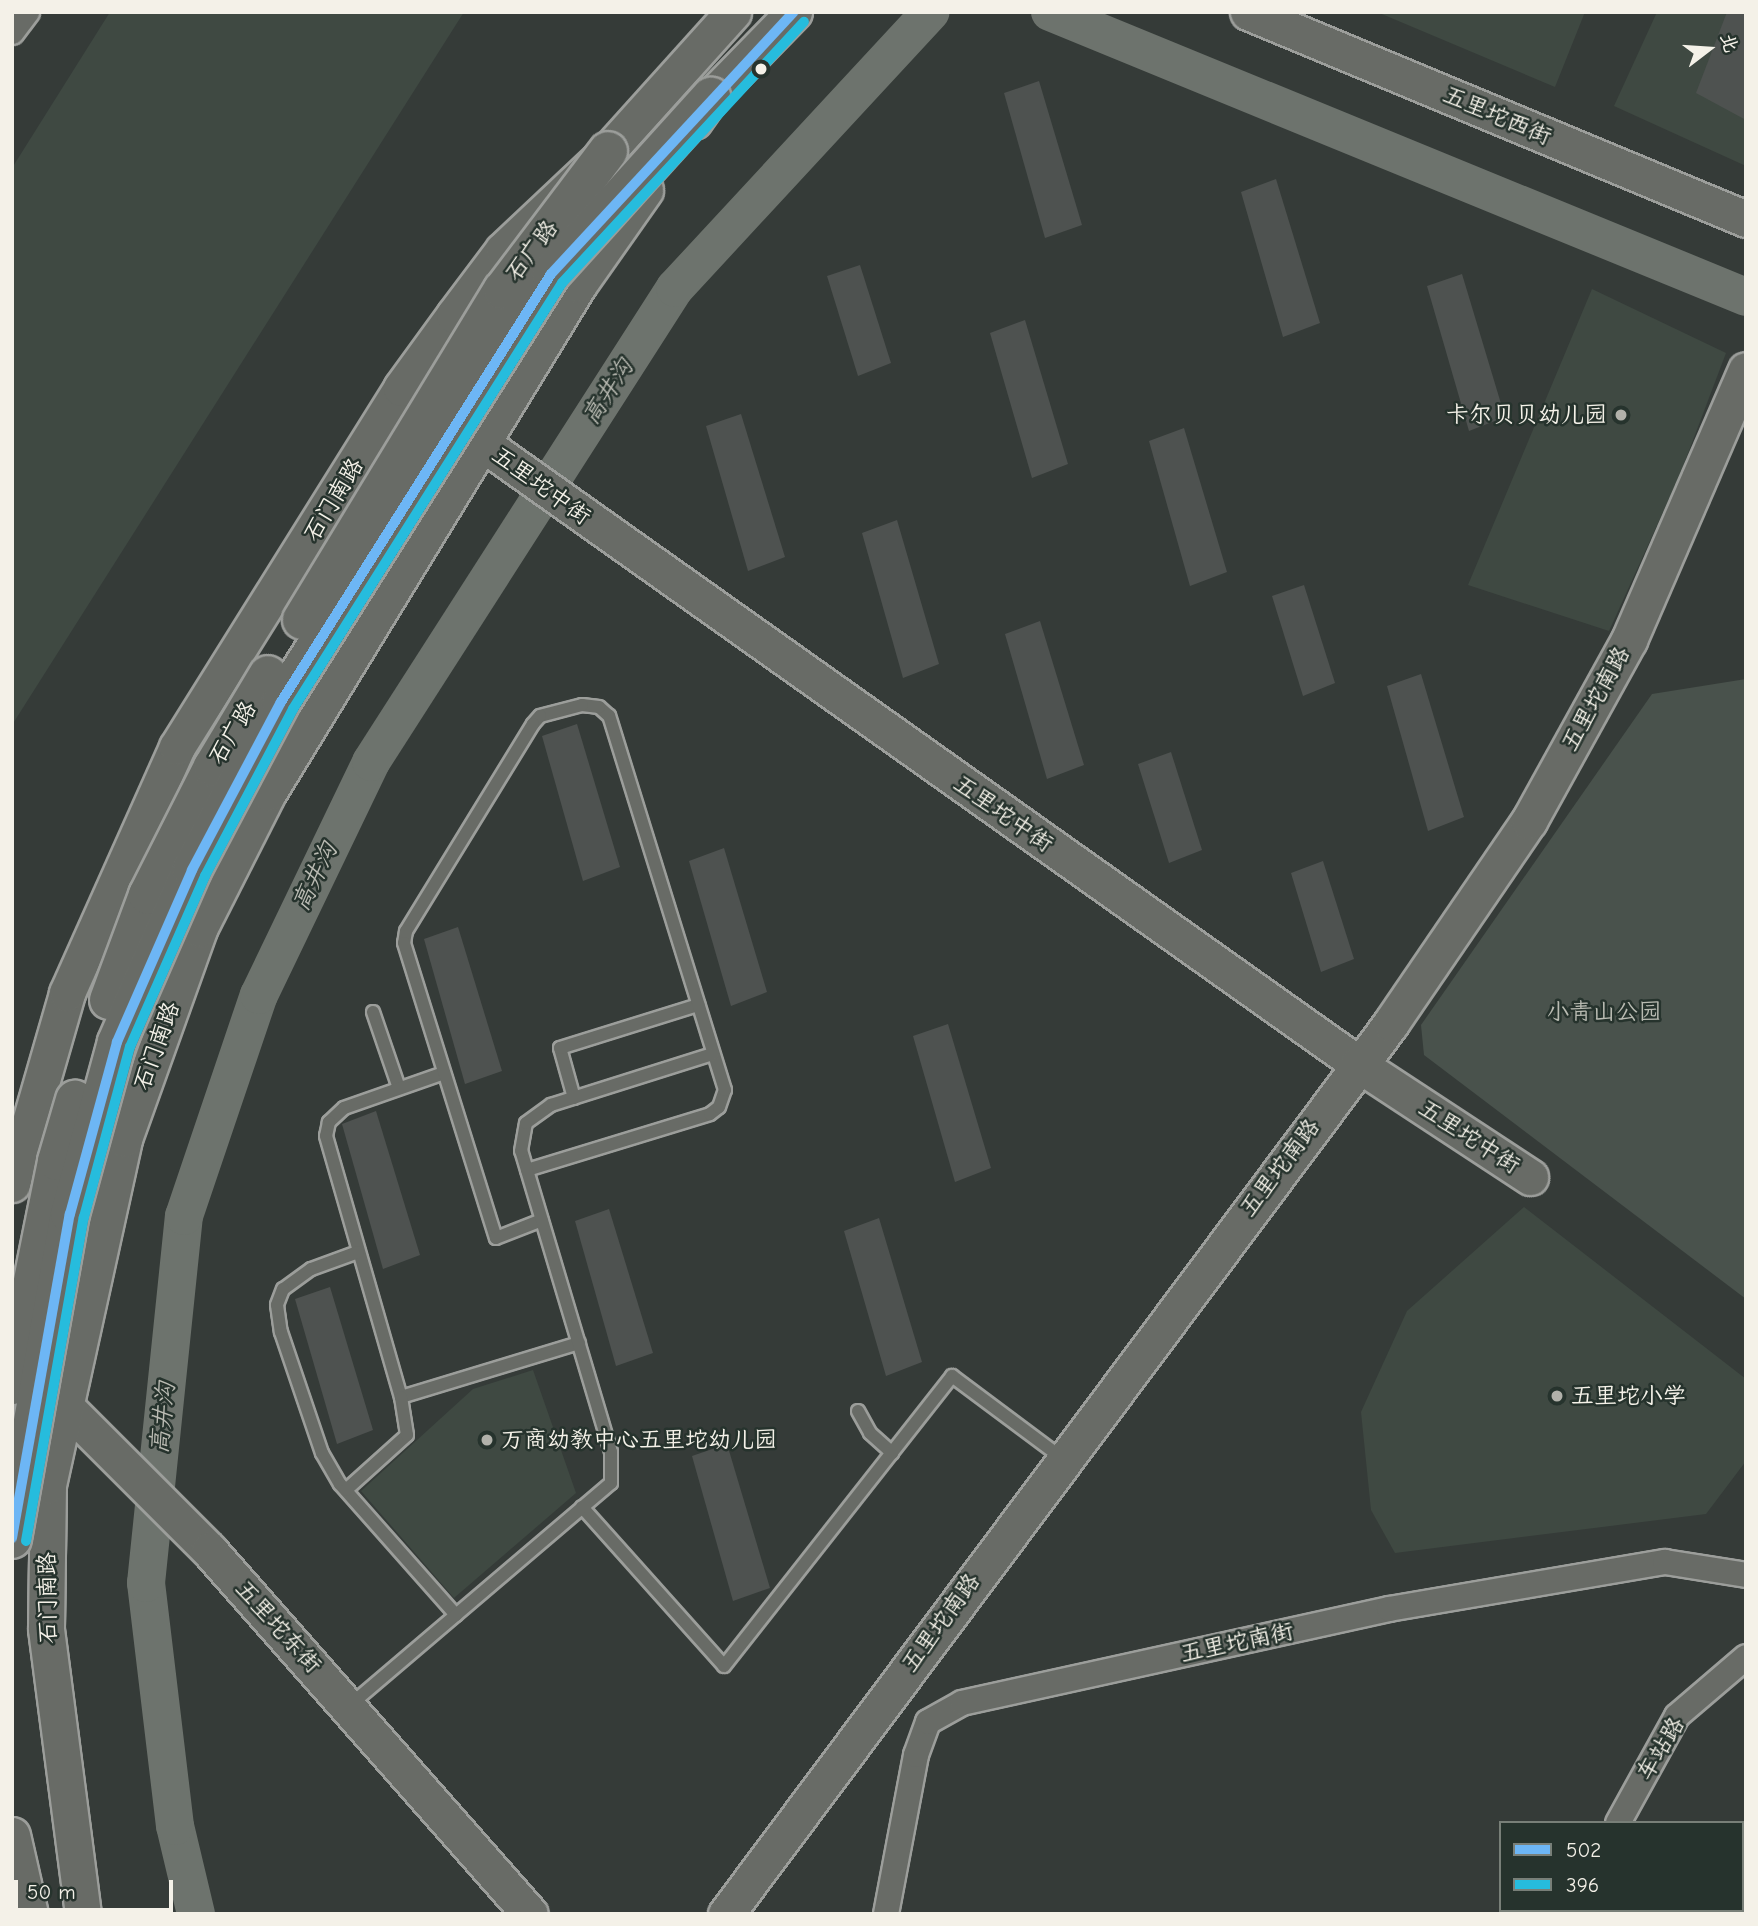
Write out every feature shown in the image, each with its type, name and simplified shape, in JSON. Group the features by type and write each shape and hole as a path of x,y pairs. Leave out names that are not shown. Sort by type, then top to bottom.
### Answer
{"main road":[{"name":"石广路","path":"12,1539 70,1214 117,1042 192,870 281,702 551,274 711,97"},
{"name":"石广路","path":"12,1385 57,1161 88,1059 148,895 212,767 503,290 608,151"}],"street":[{"path":"12,32 27,12"},
{"name":"石门南路","path":"12,1184 67,993 177,747 401,388 446,325 503,250 608,151 733,12"},
{"name":"石门南路","path":"83,1914 46,1628 48,1485 124,1139 199,929 268,793 579,284 711,97 794,12"},
{"name":"五里坨西街","path":"1248,12 1746,219"},
{"name":"五里坨南路","path":"726,1914 1062,1458 1391,1023 1521,832 1629,640 1746,370"},
{"name":"五里坨中街","path":"482,443 512,468 1358,1064 1530,1177"},
{"name":"五里坨东街","path":"12,1354 209,1550 530,1914"},
{"name":"五里坨南街","path":"886,1914 916,1755 928,1722 962,1703 1389,1609 1665,1562 1746,1575"},
{"name":"车站路","path":"1619,1821 1677,1716 1746,1657"},
{"path":"12,1835 30,1914"}],"lane":[{"path":"527,1170 710,1114 719,1107 725,1090 609,716 599,707 582,705 540,716 406,931 404,943 496,1238 542,1220"},
{"path":"574,1098 560,1048 698,1005"},
{"path":"373,1012 399,1088"},
{"path":"348,1707 611,1483 614,1470 521,1152 526,1123 551,1105 713,1054"},
{"path":"346,1490 407,1435 401,1397 328,1153 329,1122 344,1108 444,1073"},
{"path":"358,1252 294,1279 283,1289 277,1305 281,1332 323,1453 346,1490 456,1615"},
{"path":"401,1397 579,1343"},
{"path":"582,1507 724,1666 952,1376 1062,1458"},
{"path":"858,1411 870,1433 892,1453"}],"shaded area":[{"path":"110,12 464,12 12,725 12,168"},
{"path":"1377,12 1585,12 1555,87"},
{"path":"1657,12 1746,12 1746,166 1614,106"},
{"name":"卡尔贝贝幼儿园","path":"1592,289 1726,353 1679,477 1609,631 1468,585"},
{"name":"五里坨小学","path":"1524,1207 1746,1379 1746,1461 1706,1514 1395,1553 1371,1510 1361,1412 1407,1311"},
{"name":"万商幼教中心五里坨幼儿园","path":"533,1370 576,1493 454,1598 361,1491 473,1389"}],"green space":[{"name":"小青山公园","path":"1746,679 1746,1299 1424,1055 1421,1025 1652,694"}],"building":[{"path":"1727,12 1746,12 1746,120 1696,93"},
{"path":"1039,81 1082,225 1045,238 1004,93"},
{"path":"1276,179 1320,323 1283,337 1241,192"},
{"path":"860,265 891,363 858,376 827,276"},
{"path":"1462,274 1505,417 1469,431 1427,286"},
{"path":"1025,320 1068,464 1032,478 990,333"},
{"path":"741,414 785,557 748,571 706,426"},
{"path":"1184,428 1227,572 1190,586 1149,441"},
{"path":"897,520 939,664 903,678 862,533"},
{"path":"1304,585 1335,683 1303,696 1272,596"},
{"path":"1040,621 1084,765 1047,779 1005,634"},
{"path":"1421,674 1464,817 1428,831 1387,686"},
{"path":"577,724 620,867 583,881 542,736"},
{"path":"1171,752 1202,850 1169,863 1138,764"},
{"path":"724,848 767,992 731,1006 689,861"},
{"path":"1323,861 1354,959 1321,972 1291,873"},
{"path":"458,927 502,1071 465,1084 424,939"},
{"path":"948,1024 991,1168 955,1182 913,1036"},
{"path":"376,1111 420,1255 383,1269 342,1124"},
{"path":"609,1209 653,1353 616,1366 575,1221"},
{"path":"879,1218 922,1362 886,1376 844,1231"},
{"path":"330,1287 373,1430 337,1444 295,1299"},
{"path":"727,1444 770,1588 733,1601 692,1456"}],"waterway":[{"name":"高井沟","path":"196,1914 175,1826 146,1583 184,1216 259,995 371,762 675,288 931,12"},
{"path":"1050,12 1746,297"}],"transit line":[{"name":"502","path":"12,1538 70,1214 117,1042 192,870 281,702 551,274 794,12"},
{"name":"396","path":"26,1541 84,1217 130,1047 205,876 293,709 562,283 804,22"}],"place":[{"name":"卡尔贝贝幼儿园","path":"1621,415"},
{"name":"五里坨小学","path":"1557,1396"},
{"name":"万商幼教中心五里坨幼儿园","path":"487,1440"}]}
